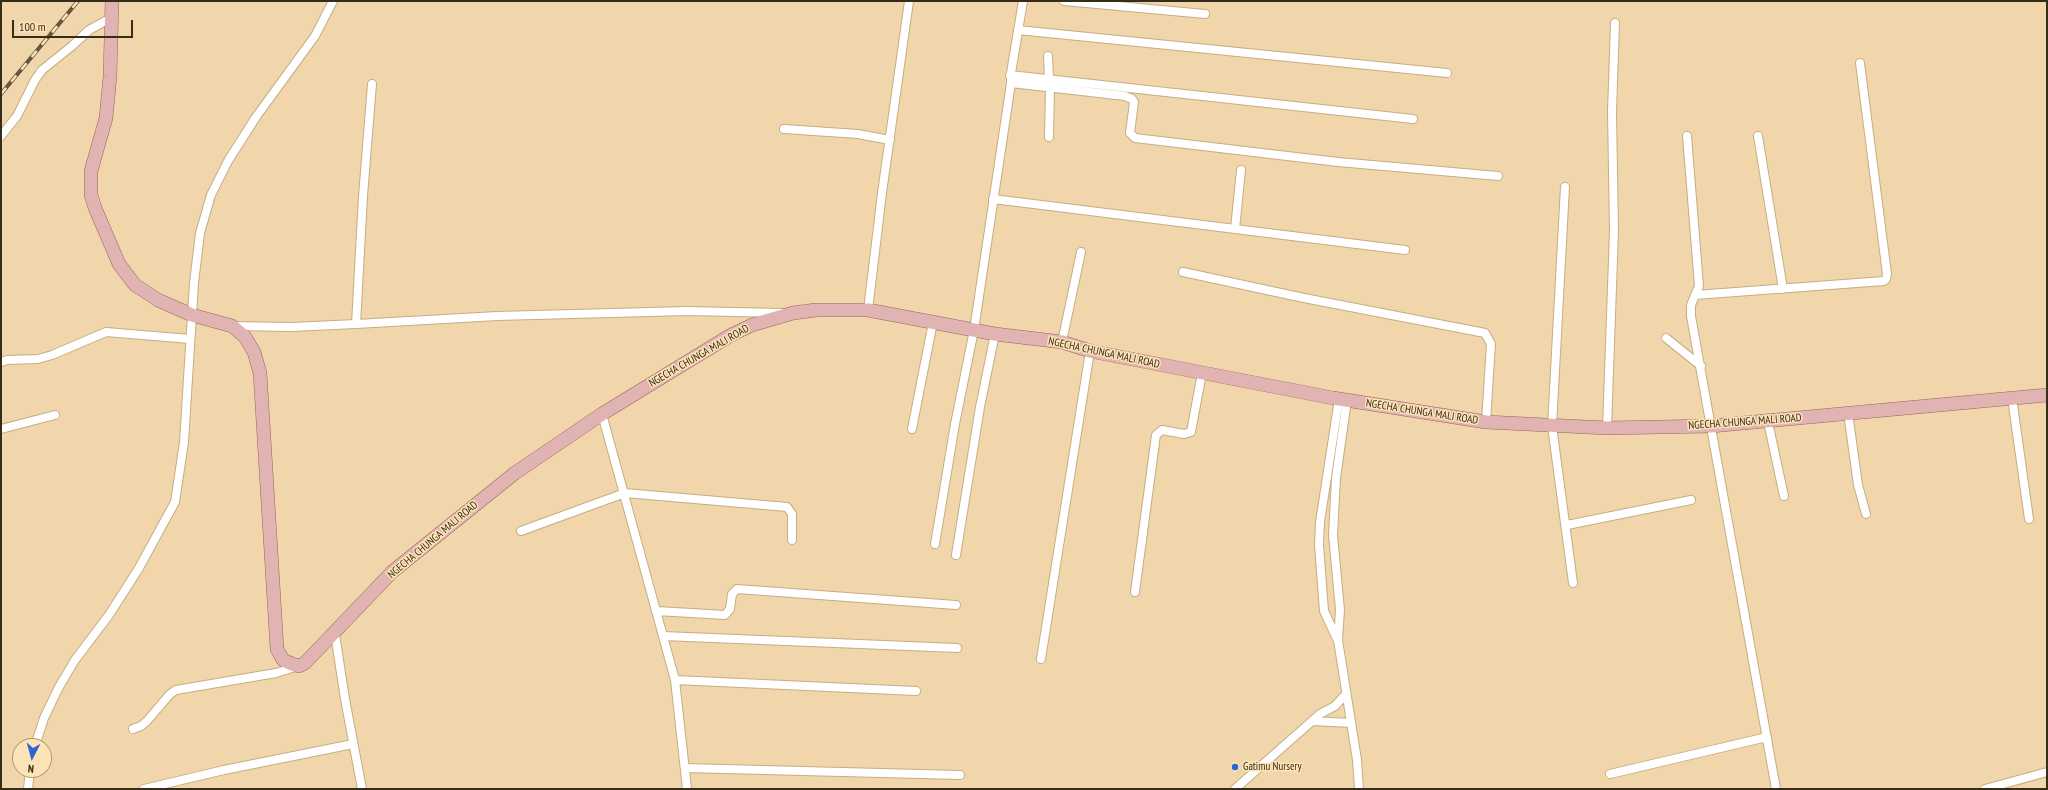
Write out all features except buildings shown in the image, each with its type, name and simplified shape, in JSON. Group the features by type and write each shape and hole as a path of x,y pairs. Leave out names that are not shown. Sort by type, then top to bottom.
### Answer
{"main road":[{"path":"112,1 110,76 106,118 91,171 92,195 95,208 109,244 126,275 135,285 158,300 192,315 232,326 245,336 254,352 260,373 277,649 283,660 299,666"},
{"name":"NGECHA CHUNGA MALI ROAD","path":"299,666 306,663 335,634 392,572 515,473 602,414 731,335 752,325 793,313 816,310 868,310 995,334 1062,342 1090,351 1343,400 1486,422 1607,428 1711,426 1768,422 1848,413 2047,395"}],"street":[{"path":"38,738 44,718 59,687 75,660 109,615 139,568 175,502 184,442 194,282 200,233 212,195 228,161 256,118 315,36 333,1"},
{"path":"868,310 909,1"},
{"path":"935,544 955,424 974,330 1023,1"},
{"path":"1064,1 1205,14"},
{"path":"1,136 17,116 34,80 42,70 89,30 111,18"},
{"path":"1607,428 1614,231 1612,112 1615,23"},
{"path":"1018,30 1447,73"},
{"path":"1048,56 1050,83 1049,137"},
{"path":"1695,295 1884,281 1886,279 1887,274 1860,63"},
{"path":"1011,79 1413,119"},
{"path":"1050,83 1116,94 1132,99 1134,102 1130,133 1135,138 1338,162 1498,176"},
{"path":"356,324 363,196 372,84"},
{"path":"784,129 858,134 890,140"},
{"path":"1687,136 1699,286 1691,305 1691,316 1776,789"},
{"path":"1758,136 1783,289"},
{"path":"1235,229 1241,170"},
{"path":"1566,187 1552,426 1567,525 1573,584"},
{"path":"993,199 1405,250"},
{"path":"1062,342 1081,252"},
{"path":"1183,272 1304,298 1485,333 1491,344 1486,422"},
{"path":"232,326 292,327 497,316 687,312 793,313"},
{"path":"912,430 934,322"},
{"path":"1,362 7,360 38,359 52,355 106,332 190,339"},
{"path":"956,555 980,407 995,334"},
{"path":"1666,338 1700,366"},
{"path":"1041,659 1090,351"},
{"path":"1135,592 1156,435 1162,430 1184,434 1191,432 1202,373"},
{"path":"2012,398 2029,519"},
{"path":"1338,640 1324,610 1319,545 1320,522 1343,400"},
{"path":"1343,400 1333,521 1334,560 1340,610 1338,640 1351,723 1359,789"},
{"path":"1848,413 1858,486 1866,514"},
{"path":"602,414 625,492 675,680 687,789"},
{"path":"1,428 55,415"},
{"path":"1768,422 1784,496"},
{"path":"521,531 625,492 788,507 792,514 792,540"},
{"path":"1567,525 1691,500"},
{"path":"656,611 725,615 730,609 732,594 737,589 956,605"},
{"path":"335,634 362,789"},
{"path":"663,636 957,648"},
{"path":"133,729 141,726 147,721 170,694 176,690 276,673 299,666"},
{"path":"675,680 916,691"},
{"path":"1235,789 1320,714 1335,706 1346,694"},
{"path":"1312,722 1351,723"},
{"path":"1610,774 1767,737"},
{"path":"144,789 224,770 353,744"},
{"path":"685,768 960,775"},
{"path":"1985,789 2047,772"},
{"path":"28,789 29,778"}],"railway":[{"path":"1,94 78,1"}],"place":[{"name":"Gatimu Nursery","path":"1235,767"}]}
